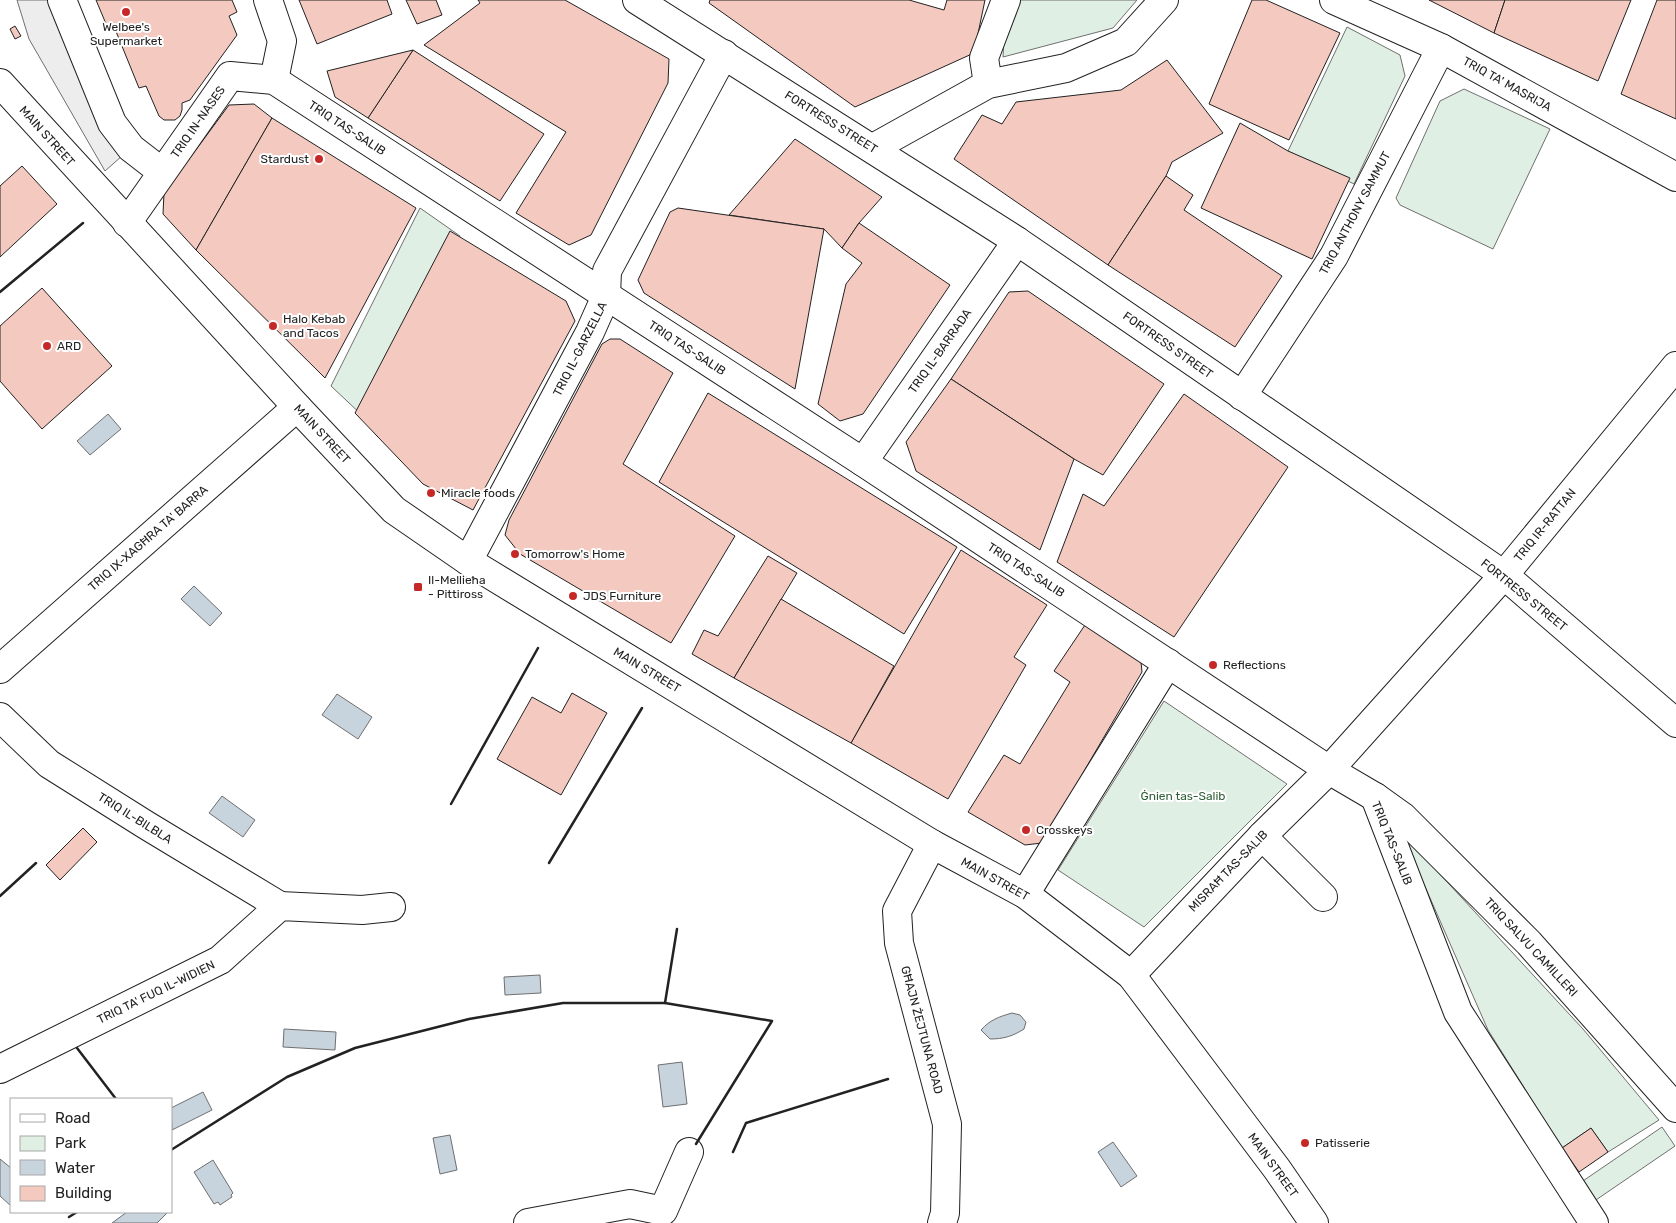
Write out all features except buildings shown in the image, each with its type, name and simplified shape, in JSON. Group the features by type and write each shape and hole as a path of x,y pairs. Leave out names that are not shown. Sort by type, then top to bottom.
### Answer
{"street":[{"path":"62,0 112,124 130,148 162,172"},
{"path":"268,0 282,40 274,80"},
{"path":"988,84 984,58 1006,0"},
{"path":"873,148 988,84 1066,68 1126,42 1164,0"},
{"name":"TRIQ TA' MASRIJA","path":"1334,0 1441,48 1676,177"},
{"name":"FORTRESS STREET","path":"641,1 1017,241 1504,575 1676,723"},
{"name":"TRIQ ANTHONY SAMMUT","path":"1242,396 1334,256 1441,48"},
{"name":"TRIQ IL-GARZELLA","path":"468,561 585,340 606,296 607,271 724,54"},
{"name":"TRIQ IN-NASES","path":"127,223 230,76 274,80"},
{"name":"TRIQ TAS-SALIB","path":"274,80 862,462 1329,770 1375,797 1458,1012 1594,1223"},
{"name":"MAIN STREET","path":"0,85 296,407 394,510 468,561 932,844 1025,894 1130,975 1277,1169 1314,1223"},
{"name":"TRIQ IL-BARRADA","path":"862,462 1017,241"},
{"name":"TRIQ IR-RATTAN","path":"1329,770 1504,575 1676,366"},
{"name":"TRIQ IX-XAGĦRA TA' BARRA","path":"0,669 296,407"},
{"path":"1025,894 1168,664"},
{"name":"TRIQ IL-BILBLA","path":"0,717 49,764 146,826 280,906"},
{"name":"MISRAĦ TAS-SALIB","path":"1130,975 1262,836 1329,770"},
{"name":"TRIQ SALVU CAMILLERI","path":"1375,797 1403,817 1530,943 1676,1108"},
{"path":"1262,836 1323,897"},
{"name":"GĦAJN ŻEJTUNA ROAD","path":"932,844 897,911 898,943 947,1124 945,1213 942,1223"},
{"path":"280,906 362,910 391,907"},
{"name":"TRIQ TA' FUQ IL-WIDIEN","path":"0,1069 220,960 280,906"},
{"path":"528,1223 630,1204 663,1211 689,1152"}],"green space":[{"path":"1012,0 1137,0 1113,28 1003,57 1005,19"},
{"path":"1347,27 1400,55 1405,76 1354,184 1288,151"},
{"path":"1464,89 1550,129 1493,249 1400,205 1396,198 1440,101"},
{"path":"420,208 460,236 365,418 331,386"},
{"name":"Ġnien tas-Salib","path":"1164,701 1287,784 1144,927 1058,870"},
{"path":"1401,832 1583,1029 1659,1120 1608,1152 1591,1128 1562,1148 1488,1030"},
{"path":"1662,1127 1675,1146 1590,1204 1577,1185"}],"shaded area":[{"path":"17,0 62,0 131,148 105,171 29,39"}],"water":[{"path":"108,414 121,429 90,455 77,441"},
{"path":"194,586 222,613 210,626 181,599"},
{"path":"337,694 372,717 358,739 322,715"},
{"path":"222,796 255,820 243,837 209,813"},
{"path":"540,975 541,993 505,995 504,977"},
{"path":"1012,1013 1020,1015 1026,1022 1024,1029 1016,1034 990,1039 981,1030 995,1019"},
{"path":"284,1029 336,1032 335,1050 283,1047"},
{"path":"682,1062 687,1104 663,1107 658,1065"},
{"path":"203,1092 212,1110 172,1130 172,1108"},
{"path":"450,1135 457,1170 440,1174 433,1138"},
{"path":"1113,1142 1137,1176 1121,1187 1098,1152"},
{"path":"0,1159 10,1167 10,1205 0,1196"},
{"path":"213,1160 233,1193 232,1197 220,1205 218,1202 214,1204 194,1172"},
{"path":"126,1213 167,1213 157,1223 112,1223"}],"wall":[{"path":"0,292 83,223"},
{"path":"451,804 538,648"},
{"path":"549,863 642,708"},
{"path":"0,896 36,863"},
{"path":"665,1003 677,929"},
{"path":"172,1149 287,1077 355,1048 469,1019 563,1003 665,1003 772,1021 696,1144"},
{"path":"77,1048 115,1098"},
{"path":"733,1152 746,1123 888,1079"},
{"path":"69,1217 75,1213"}],"place":[{"name":"Welbee's Supermarket","path":"126,12"},
{"name":"Stardust","path":"319,159"},
{"name":"Halo Kebab and Tacos","path":"273,326"},
{"name":"ARD","path":"47,346"},
{"name":"Miracle foods","path":"431,493"},
{"name":"Tomorrow's Home","path":"515,554"},
{"name":"Il-Mellieħa - Pittiross","path":"418,587"},
{"name":"JDS Furniture","path":"573,596"},
{"name":"Reflections","path":"1213,665"},
{"name":"Crosskeys","path":"1026,830"},
{"name":"Patisserie","path":"1305,1143"}]}
